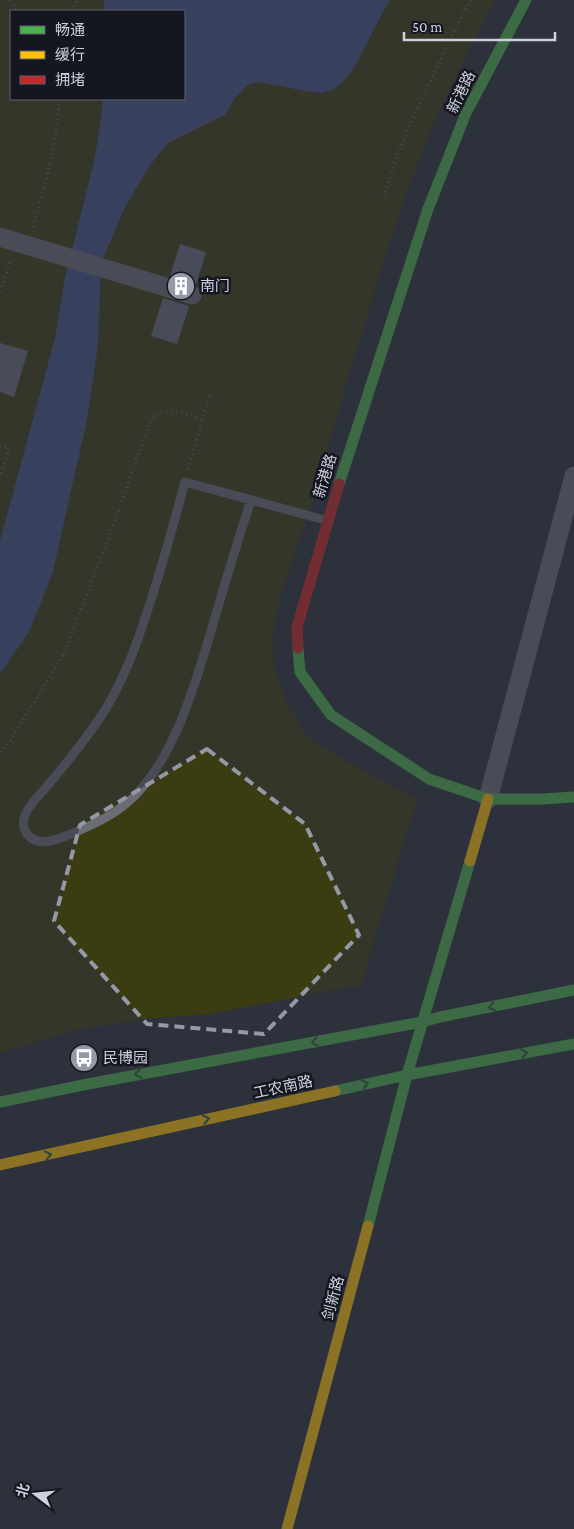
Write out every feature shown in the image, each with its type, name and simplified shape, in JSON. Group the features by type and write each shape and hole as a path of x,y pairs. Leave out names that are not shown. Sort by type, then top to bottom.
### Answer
{"street":[{"name":"新港路","path":"526,0 466,113 428,210 348,452 297,627 300,672 331,715 429,779 488,798 543,799 574,797"},
{"path":"15,241 192,295"},
{"path":"488,798 574,476"},
{"name":"剑新路","path":"287,1529 407,1075 488,798"},
{"path":"0,1102 422,1022 574,990"},
{"name":"工农南路","path":"0,1165 407,1075 574,1044"}],"lane":[{"path":"251,500 188,702 165,754 148,781 128,802 104,818 53,842 38,840 28,836 24,827 24,817 31,804 102,716 139,640 185,482 327,521"}],"path":[{"path":"384,197 398,153 414,115 471,0"},
{"path":"0,292 15,241 49,170 55,140 59,100"},
{"path":"185,482 210,395"},
{"path":"0,752 10,741 63,656 148,427 154,416 163,411 180,412 202,419"},
{"path":"0,446 9,448 0,478"}],"highlighted area":[{"path":"207,749 305,824 359,935 264,1034 147,1024 54,921 80,825"}],"shaded area":[{"path":"0,0 496,0 438,113 402,204 348,377 317,488 280,600 273,632 274,668 286,702 307,736 344,760 417,799 361,985 208,1014 144,1019 71,1031 0,1053"}],"water":[{"path":"105,0 390,0 354,68 343,82 333,90 322,93 260,82 249,84 234,99 225,115 168,143 151,164 136,188 122,213 101,264 98,345 87,420 53,572 29,632 0,674 0,541 55,338 64,282 94,161 103,100 185,100 185,10 102,10"}],"building":[{"path":"180,244 206,252 196,285 170,276"},
{"path":"163,298 189,306 177,344 151,336"},
{"path":"0,343 28,351 14,397 0,392"}],"traffic: fast":[{"path":"339,484 428,209 466,113 526,0"},
{"path":"298,648 300,672 331,715 429,779 488,799 574,797"},
{"path":"368,1226 407,1075 470,861"},
{"path":"0,1102 422,1022 574,990"},
{"path":"335,1091 407,1075 574,1044"}],"traffic: slow":[{"path":"470,861 488,799"},
{"path":"0,1165 335,1091"},
{"path":"287,1529 368,1226"}],"traffic: jam":[{"path":"298,648 297,627 339,484"}],"place":[{"name":"南门","path":"181,286"},
{"name":"民博园","path":"84,1058"}]}
